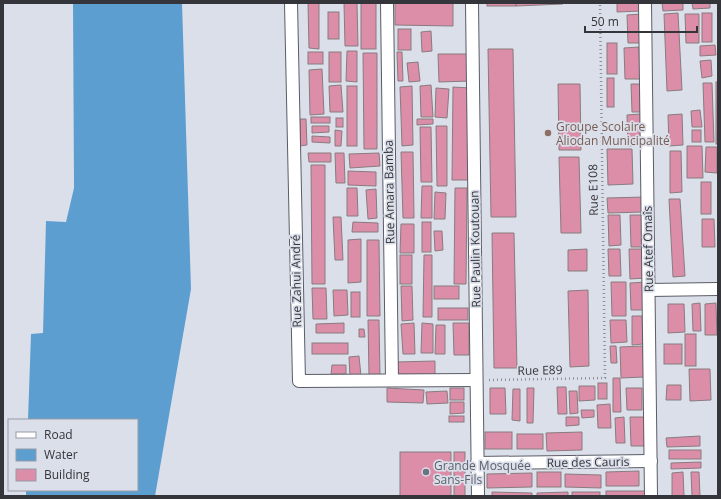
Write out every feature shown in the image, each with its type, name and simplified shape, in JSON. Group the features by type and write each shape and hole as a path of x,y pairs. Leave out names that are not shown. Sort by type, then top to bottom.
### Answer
{"street":[{"name":"Rue Zahui André","path":"291,3 299,382 476,380"},
{"name":"Rue Amara Bamba","path":"387,3 392,380"},
{"name":"Rue Paulin Koutouan","path":"472,3 478,496"},
{"name":"Rue Atef Omaîs","path":"645,3 651,496"},
{"path":"649,290 718,289"},
{"name":"Rue des Cauris","path":"477,463 651,461"}],"path":[{"name":"Rue E108","path":"600,3 605,378"},
{"name":"Rue E89","path":"476,380 605,378"}],"water":[{"path":"73,3 182,3 191,289 155,496 26,496 26,491 138,491 138,419 28,419 31,334 43,333 46,221 66,222 74,188"}],"building":[{"path":"308,3 319,3 319,49 309,48"},
{"path":"344,3 357,3 358,46 345,46"},
{"path":"361,3 376,3 376,49 361,49"},
{"path":"395,3 453,3 453,26 395,25"},
{"path":"487,3 516,3 516,6 487,6"},
{"path":"516,3 563,3 563,4 516,6"},
{"path":"617,3 641,3 642,11 617,12"},
{"path":"662,3 683,3 683,10 663,11"},
{"path":"692,3 710,3 710,8 693,9"},
{"path":"328,12 339,12 339,39 328,39"},
{"path":"678,13 682,90 667,91 664,14"},
{"path":"702,13 712,13 712,42 702,42"},
{"path":"642,14 643,43 628,43 627,15"},
{"path":"685,14 699,14 699,43 686,43"},
{"path":"398,29 411,29 411,50 398,50"},
{"path":"431,31 432,51 422,52 421,32"},
{"path":"607,43 617,43 617,74 607,74"},
{"path":"715,45 716,55 700,56 700,46"},
{"path":"639,47 640,79 625,79 624,48"},
{"path":"488,49 513,49 516,217 491,217"},
{"path":"347,51 357,51 357,82 346,81"},
{"path":"308,52 323,52 323,64 308,64"},
{"path":"329,52 341,52 341,82 329,82"},
{"path":"397,52 402,52 403,81 398,81"},
{"path":"363,53 377,53 377,149 364,149"},
{"path":"438,54 470,54 471,81 439,82"},
{"path":"711,60 712,76 702,78 700,61"},
{"path":"418,62 420,81 409,82 407,63"},
{"path":"322,69 324,114 310,115 309,70"},
{"path":"607,78 614,78 614,107 607,107"},
{"path":"716,82 718,82 718,144 716,144"},
{"path":"703,83 712,83 714,142 705,142"},
{"path":"558,84 580,84 581,150 559,150"},
{"path":"631,84 644,84 645,112 632,112"},
{"path":"341,85 343,112 330,112 329,86"},
{"path":"431,85 433,117 421,117 420,86"},
{"path":"347,86 357,86 357,146 347,146"},
{"path":"412,86 413,145 402,146 400,87"},
{"path":"453,87 470,88 468,180 452,180"},
{"path":"436,88 449,89 447,118 435,117"},
{"path":"700,110 702,127 692,127 691,111"},
{"path":"641,114 641,145 628,146 627,115"},
{"path":"682,114 683,145 669,146 668,115"},
{"path":"311,117 330,117 330,123 311,123"},
{"path":"336,118 343,118 343,127 336,127"},
{"path":"300,119 306,119 307,145 300,146"},
{"path":"417,119 433,119 433,124 417,125"},
{"path":"312,126 329,126 329,132 312,133"},
{"path":"436,126 447,126 447,186 437,186"},
{"path":"420,127 431,127 432,182 421,182"},
{"path":"335,130 342,131 341,146 335,146"},
{"path":"692,130 701,130 701,142 692,142"},
{"path":"312,136 330,137 330,143 312,142"},
{"path":"687,146 702,146 703,178 687,178"},
{"path":"706,147 717,147 717,173 705,172"},
{"path":"607,149 632,149 633,184 608,185"},
{"path":"670,151 681,151 682,192 670,193"},
{"path":"401,152 413,152 414,218 403,218"},
{"path":"308,153 331,153 331,162 309,162"},
{"path":"335,153 344,153 345,183 336,183"},
{"path":"379,153 380,166 350,168 349,154"},
{"path":"559,157 579,157 581,233 561,233"},
{"path":"311,165 325,165 325,284 312,284"},
{"path":"348,171 376,172 376,186 348,185"},
{"path":"701,182 711,182 711,214 701,214"},
{"path":"422,186 432,186 432,218 421,218"},
{"path":"347,188 357,188 358,216 347,216"},
{"path":"455,188 467,188 466,284 454,284"},
{"path":"376,189 377,218 368,219 366,190"},
{"path":"435,192 446,193 445,219 434,219"},
{"path":"644,197 644,212 608,213 607,198"},
{"path":"669,199 680,199 685,276 673,277"},
{"path":"608,215 620,215 621,245 609,246"},
{"path":"630,215 644,215 644,247 631,247"},
{"path":"333,217 341,217 343,260 335,260"},
{"path":"702,219 714,219 715,247 702,247"},
{"path":"353,222 378,223 378,232 352,232"},
{"path":"422,222 431,222 431,252 422,252"},
{"path":"401,224 414,224 414,253 400,253"},
{"path":"434,231 442,231 443,250 435,251"},
{"path":"492,233 514,233 517,368 494,368"},
{"path":"361,239 361,282 348,283 348,240"},
{"path":"367,240 379,240 380,316 367,316"},
{"path":"587,249 587,271 568,271 568,250"},
{"path":"608,249 620,249 621,276 609,276"},
{"path":"629,249 644,249 645,278 630,279"},
{"path":"400,255 412,255 412,284 400,284"},
{"path":"424,255 432,255 432,317 423,317"},
{"path":"611,282 626,282 626,316 612,316"},
{"path":"646,282 646,310 631,310 630,283"},
{"path":"401,286 412,286 413,320 402,321"},
{"path":"434,286 459,286 459,299 434,299"},
{"path":"312,288 326,288 327,319 313,319"},
{"path":"333,290 347,290 348,315 334,316"},
{"path":"588,290 589,366 570,367 568,291"},
{"path":"351,292 360,292 360,317 351,317"},
{"path":"700,303 701,331 693,331 692,304"},
{"path":"716,303 717,335 705,335 705,304"},
{"path":"668,304 684,304 685,332 668,333"},
{"path":"438,308 468,308 468,320 438,320"},
{"path":"632,316 642,316 643,344 632,345"},
{"path":"368,320 379,320 380,376 369,376"},
{"path":"610,320 626,320 627,342 611,343"},
{"path":"344,323 344,333 316,333 316,324"},
{"path":"414,323 415,354 403,354 401,324"},
{"path":"422,323 433,324 433,353 421,353"},
{"path":"453,323 469,323 469,355 454,355"},
{"path":"436,325 445,325 445,354 435,354"},
{"path":"359,329 364,329 365,337 359,337"},
{"path":"685,334 696,334 696,366 685,366"},
{"path":"312,343 348,343 348,354 312,354"},
{"path":"664,344 682,344 682,364 664,364"},
{"path":"610,346 616,346 617,363 611,363"},
{"path":"643,346 644,377 621,378 620,347"},
{"path":"359,356 361,376 350,377 349,357"},
{"path":"435,361 435,375 398,376 397,362"},
{"path":"332,365 346,365 346,374 331,374"},
{"path":"689,369 710,369 711,400 690,401"},
{"path":"613,378 620,378 621,412 613,412"},
{"path":"598,383 607,383 607,399 598,399"},
{"path":"667,385 681,385 681,400 666,400"},
{"path":"579,386 595,386 595,400 579,401"},
{"path":"557,387 566,387 567,414 558,414"},
{"path":"387,388 424,390 423,403 387,402"},
{"path":"450,388 464,388 464,400 450,400"},
{"path":"490,388 505,388 506,414 490,414"},
{"path":"527,388 534,388 533,423 527,423"},
{"path":"626,388 642,388 642,410 627,410"},
{"path":"513,389 520,389 520,421 512,420"},
{"path":"447,391 448,403 427,404 426,392"},
{"path":"569,391 577,391 578,413 570,414"},
{"path":"450,402 464,402 464,413 450,414"},
{"path":"610,404 611,428 598,428 597,405"},
{"path":"581,410 594,410 594,417 582,418"},
{"path":"449,416 464,416 464,422 449,422"},
{"path":"566,417 579,417 579,425 566,426"},
{"path":"624,417 625,443 616,443 615,418"},
{"path":"630,417 646,417 647,446 631,446"},
{"path":"485,432 512,432 512,449 485,449"},
{"path":"582,432 582,450 547,451 546,433"},
{"path":"517,434 543,434 543,449 517,449"},
{"path":"700,436 700,446 667,447 666,438"},
{"path":"669,450 701,450 701,459 669,459"},
{"name":"Grande Mosquée Sans-Fils","path":"400,452 451,452 451,496 400,496"},
{"path":"454,452 465,452 465,496 454,496"},
{"path":"701,462 701,468 671,469 671,463"},
{"path":"639,471 639,486 606,486 606,472"},
{"path":"537,472 561,472 561,487 537,487"},
{"path":"683,472 684,496 672,496 672,473"},
{"path":"691,472 699,472 700,496 692,496"},
{"path":"532,473 532,487 487,488 487,474"},
{"path":"565,474 601,475 601,488 565,487"},
{"path":"606,491 648,491 648,496 606,496"},
{"path":"492,492 532,493 532,496 492,496"},
{"path":"568,492 568,496 537,496 537,493"},
{"path":"572,492 600,492 600,496 572,496"}],"place":[{"name":"Groupe Scolaire Aliodan Municipalité","path":"548,133"},
{"name":"Grande Mosquée Sans-Fils","path":"426,472"}]}
